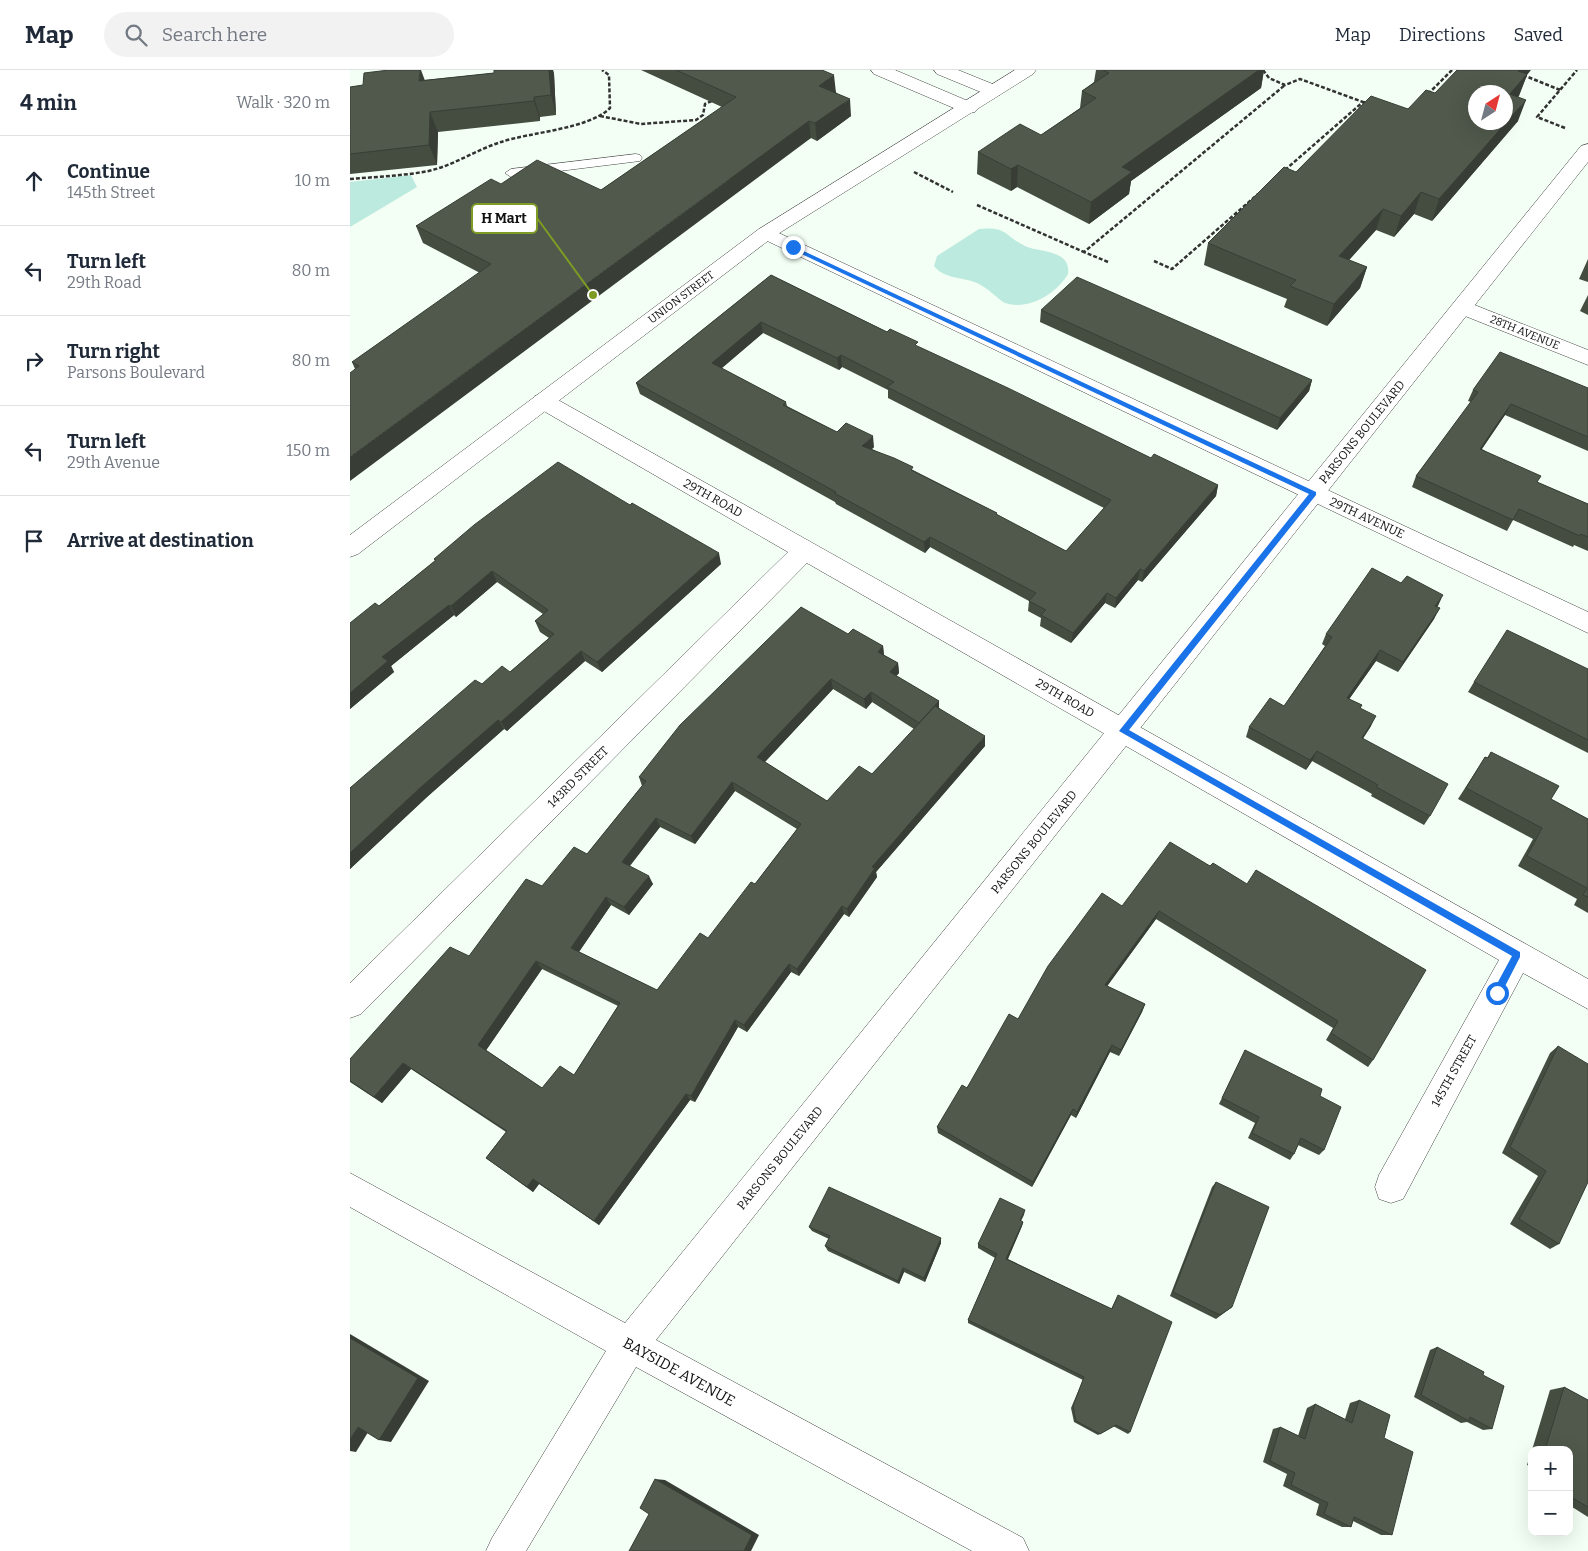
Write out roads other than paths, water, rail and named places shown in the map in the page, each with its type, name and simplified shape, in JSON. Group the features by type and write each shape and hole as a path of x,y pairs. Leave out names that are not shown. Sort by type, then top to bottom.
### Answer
{"street":[{"path":"880,70 969,108"},
{"path":"943,70 994,91"},
{"name":"UNION STREET","path":"350,548 766,234 1027,70"},
{"name":"PARSONS BOULEVARD","path":"505,1551 630,1345 1462,307 1586,157"},
{"name":"29TH AVENUE","path":"766,234 1588,623"},
{"name":"28TH AVENUE","path":"1462,307 1588,358"},
{"name":"29TH ROAD","path":"543,401 1588,995"},
{"name":"143RD STREET","path":"350,1004 805,550"},
{"name":"145TH STREET","path":"1391,1187 1517,955"},
{"name":"BAYSIDE AVENUE","path":"350,1189 630,1345 1010,1551"}],"lane":[{"path":"511,173 636,158"}],"place":[{"name":"H Mart","path":"593,295"}]}
